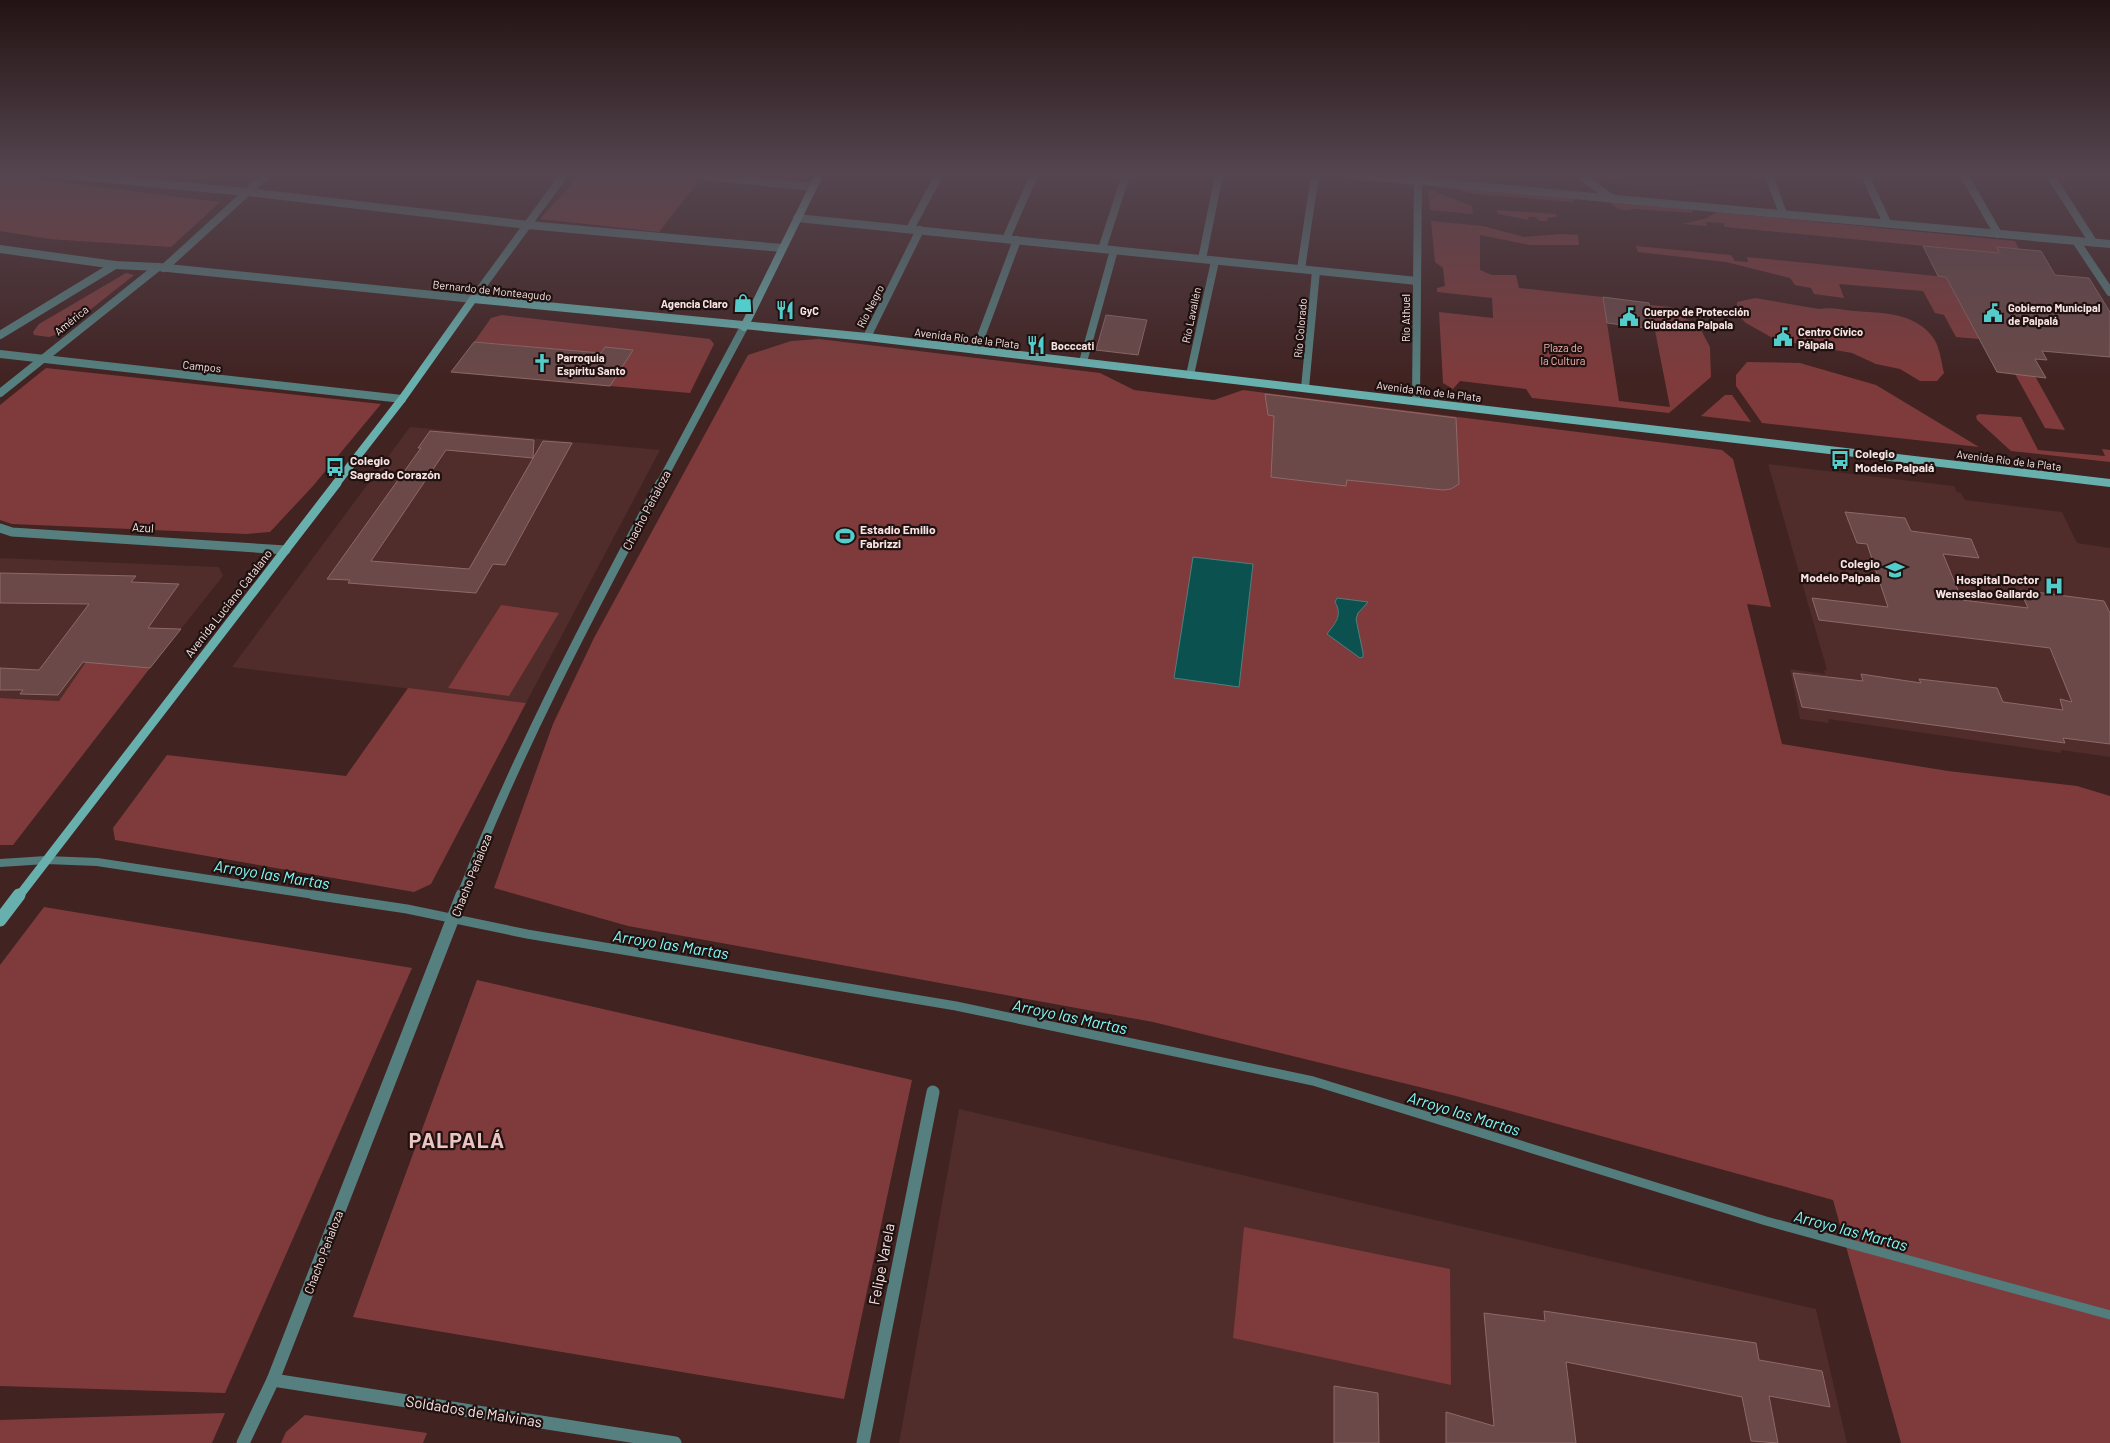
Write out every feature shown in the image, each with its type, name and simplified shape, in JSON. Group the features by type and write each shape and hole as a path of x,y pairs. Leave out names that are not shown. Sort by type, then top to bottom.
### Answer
{"main road":[{"path":"744,327 785,242"},
{"name":"Bernardo de Monteagudo","path":"473,300 744,327"},
{"name":"Avenida Luciano Catalano","path":"0,920 402,399 473,300"},
{"name":"Avenida Río de la Plata","path":"744,327 867,337 2110,483"}],"street":[{"name":"América","path":"0,393 126,290 161,267 189,242"},
{"path":"473,300 515,242"},
{"path":"719,242 782,248"},
{"name":"Río Negro","path":"867,337 914,242"},
{"path":"976,350 1016,242"},
{"path":"1039,242 1417,281"},
{"path":"1102,249 1104,242"},
{"path":"1202,259 1205,242"},
{"path":"1301,269 1305,242"},
{"name":"Río Athuel","path":"1416,401 1417,242"},
{"path":"2077,242 2110,292"},
{"path":"2096,242 2110,244"},
{"name":"Bernardo de Monteagudo","path":"0,249 115,265 161,267 473,300"},
{"path":"1084,362 1114,250"},
{"name":"Río Lavallén","path":"1190,375 1215,261"},
{"path":"0,335 115,265"},
{"name":"Río Colorado","path":"1305,388 1316,271"},
{"name":"Chacho Peñaloza","path":"243,1443 273,1380 464,889 524,748 583,629 744,327"},
{"name":"Campos","path":"0,354 402,399"},
{"name":"Azul","path":"0,528 12,532 286,550"},
{"path":"0,532 12,532"},
{"name":"Felipe Varela","path":"863,1443 934,1092"},
{"name":"Soldados de Malvinas","path":"273,1380 675,1443"}],"shaded area":[{"path":"410,427 660,450 526,703 232,667"},
{"path":"1768,464 1954,486 1965,500 2062,512 2077,543 2110,548 2110,757 2061,750 2061,753 1828,719 1829,723 1800,719 1790,669 1825,674 1824,670 1827,670"},
{"path":"0,558 219,567 223,576 181,629 112,627 59,701 0,698"},
{"path":"959,1109 1816,1309 1847,1443 899,1443"}],"green space":[{"path":"100,242 176,242 171,247"},
{"name":"Plaza de la Cultura","path":"1433,242 1480,242 1480,270 1492,275 1516,275 1519,288 1603,297 1619,401 1670,407 1650,305 1671,307 1701,330 1710,347 1711,377 1669,413 1532,398 1526,389 1460,381 1453,389 1443,383 1439,312 1493,318 1492,298 1437,292 1437,288 1445,286 1443,268 1435,262"},
{"name":"Plaza de la Cultura","path":"1517,242 1579,242 1579,245 1530,245"},
{"path":"1886,242 2016,242 2019,249 1997,247 1999,252"},
{"path":"1636,246 1731,255 1735,261 1748,262 1747,257 1946,277 1979,339 1956,337 1944,315 1935,313 1923,291 1839,284 1844,298 1814,294 1811,288 1795,285 1790,278 1726,262 1638,252"},
{"path":"126,273 134,275 61,333 49,337 34,335 33,332 39,324"},
{"path":"1755,298 1819,309 1832,308 1886,313 1906,318 1924,328 1935,340 1944,373 1937,381 1920,381 1900,369 1876,364 1852,353 1776,340 1746,323 1737,314 1737,302"},
{"path":"502,315 710,339 714,344 690,393 610,386 633,350 605,347 601,353 474,342 491,318"},
{"path":"819,339 1100,373 1134,390 1214,400 1243,390 1722,450 1733,459 1771,607 1747,604 1782,744 1948,771 2077,786 2110,796 2110,1443 1901,1443 1833,1200 1456,1096 1153,1022 628,926 494,888 553,724 594,638 748,355 791,341"},
{"path":"1747,362 1800,363 1876,385 1979,447 1762,423 1736,386 1736,375"},
{"path":"46,368 381,404 313,486 270,532 246,534 12,524 0,520 0,405"},
{"path":"2015,374 2035,376 2065,430 2045,428"},
{"path":"1725,395 1732,395 1751,422 1701,416"},
{"path":"1979,414 2021,417 2038,450 2105,456 2102,449 2110,450 2110,462 2011,451 1977,420 1976,416"},
{"path":"501,605 559,613 509,696 448,688"},
{"path":"86,662 150,668 13,845 0,845 0,698 59,701"},
{"path":"408,688 526,703 431,884 414,892 115,840 113,828 167,755 346,776"},
{"path":"44,907 412,968 225,1393 0,1386 0,965"},
{"path":"477,980 912,1080 844,1399 353,1317"},
{"path":"1244,1227 1450,1269 1451,1385 1233,1338"},
{"path":"225,1413 212,1443 0,1443 0,1420"},
{"path":"305,1415 427,1433 423,1443 281,1443 286,1432"}],"water":[{"path":"1193,557 1253,564 1239,687 1174,678"},
{"path":"1337,598 1368,602 1358,613 1356,619 1363,657 1360,658 1327,634 1338,615 1335,602"}],"building":[{"path":"1923,246 1999,253 1997,247 2041,251 2055,275 2089,278 2110,312 2110,357 2042,351 2047,360 2035,359 2046,378 1997,372 1946,277 1938,276"},
{"name":"Cuerpo de Protección Ciudadana Palpala","path":"1603,297 1649,303 1654,329 1607,323"},
{"path":"1106,315 1147,320 1138,355 1096,350"},
{"name":"Parroquia Espíritu Santo","path":"474,342 601,353 605,347 633,350 610,386 451,372"},
{"path":"1265,394 1456,418 1459,484 1451,489 1443,490 1347,480 1346,486 1271,477 1274,416 1268,415"},
{"path":"430,431 534,440 533,458 446,450 371,561 469,569 543,441 572,443 505,565 493,564 476,593 348,583 350,580 327,579 421,448 418,448"},
{"path":"1845,512 1905,518 1911,531 1971,539 1979,558 1943,554 1962,600 2028,608 2020,590 2104,601 2110,613 2110,744 2063,738 2065,743 1802,707 1793,673 1863,681 1861,674 1921,683 1919,679 1997,688 2003,702 2063,710 2060,699 2072,702 2050,648 1819,620 1812,598 1888,607 1867,544 1857,543"},
{"path":"0,573 136,576 131,582 179,584 148,628 181,629 150,668 83,662 58,695 20,694 23,690 0,690 0,668 39,670 89,604 0,603"},
{"path":"1544,1311 1756,1343 1759,1360 1822,1371 1830,1407 1769,1396 1778,1443 1751,1441 1742,1397 1566,1362 1576,1443 1446,1443 1446,1412 1494,1426 1484,1313 1545,1321"},
{"path":"1334,1386 1378,1393 1379,1443 1334,1443"}],"waterway":[{"name":"Arroyo las Martas","path":"0,863 46,860 97,862 321,896"},
{"name":"Arroyo las Martas","path":"313,895 407,909 527,934 956,1006 1313,1081 1766,1221 2110,1315"}],"place":[{"name":"Agencia Claro","path":"743,303"},
{"name":"GyC","path":"785,310"},
{"name":"Gobierno Municipal de Palpalá","path":"1993,313"},
{"name":"Cuerpo de Protección Ciudadana Palpala","path":"1629,317"},
{"name":"Centro Cívico Pálpala","path":"1783,337"},
{"name":"Bocccati","path":"1036,345"},
{"name":"Parroquia Espíritu Santo","path":"542,363"},
{"name":"Colegio Modelo Palpalá","path":"1840,460"},
{"name":"Colegio Sagrado Corazón","path":"335,467"},
{"name":"Estadio Emilio Fabrizzi","path":"845,536"},
{"name":"Colegio Modelo Palpala","path":"1895,570"},
{"name":"Hospital Doctor Wenseslao Gallardo","path":"2054,586"}],"district":[{"name":"PALPALÁ","path":"457,1139"}]}
